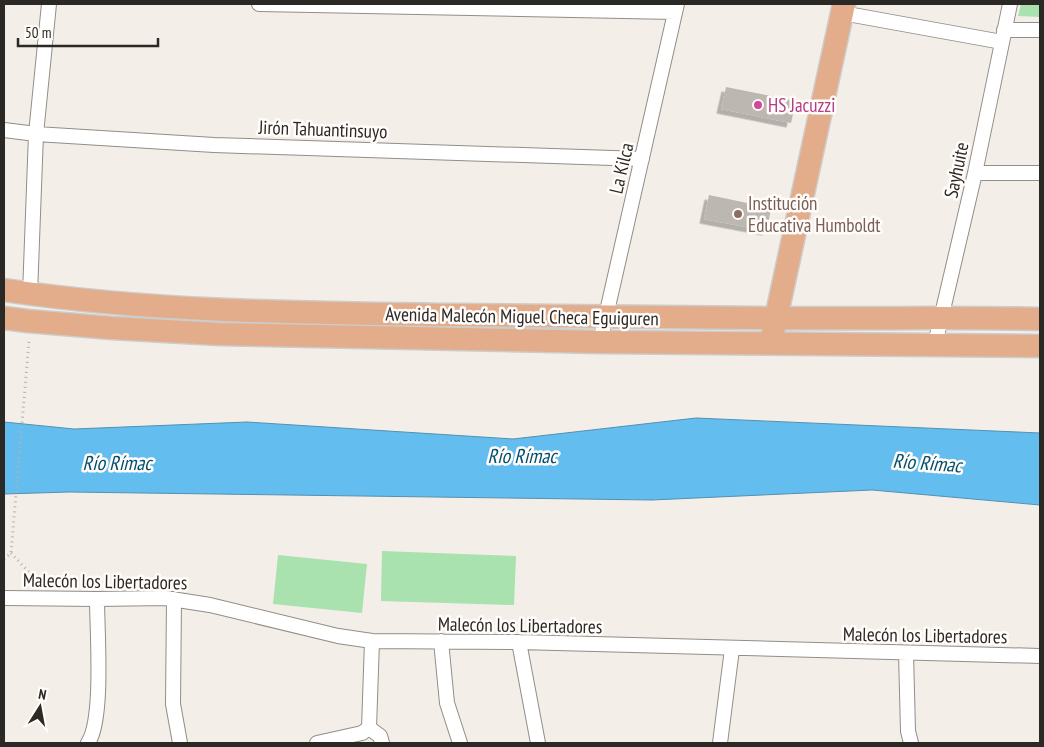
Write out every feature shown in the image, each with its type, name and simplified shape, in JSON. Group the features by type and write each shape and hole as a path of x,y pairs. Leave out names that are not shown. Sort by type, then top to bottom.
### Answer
{"main road":[{"path":"771,343 843,8"},
{"name":"Avenida Malecón Miguel Checa Eguiguren","path":"4,290 30,294 177,306 312,313 1040,319"},
{"name":"Avenida Malecón Miguel Checa Eguiguren","path":"4,318 112,328 219,334 600,342 1040,346"}],"street":[{"path":"30,294 36,134 49,4"},
{"path":"259,4 676,8"},
{"name":"Sayhuite","path":"935,344 975,173 1010,4"},
{"name":"La Kilca","path":"600,342 676,8"},
{"path":"843,8 1003,36 1040,30"},
{"name":"Jirón Tahuantinsuyo","path":"4,130 36,134 214,145 642,159"},
{"path":"975,173 1040,173"},
{"name":"Malecón los Libertadores","path":"4,598 174,599 210,605 338,636 372,641 519,642 1040,656"},
{"path":"88,743 95,726 97,706 96,599"},
{"path":"174,599 173,704 180,743"},
{"path":"369,728 372,641"},
{"path":"441,642 447,703 460,743"},
{"path":"519,642 538,743"},
{"path":"720,743 732,649"},
{"path":"906,653 908,731 911,743"},
{"path":"317,743 362,733 369,728"},
{"path":"369,728 380,736 382,743"}],"path":[{"path":"4,559 11,553 12,546 29,346"},
{"path":"11,553 52,599"}],"green space":[{"path":"1021,4 1040,4 1040,17 1018,16"},
{"path":"382,551 516,556 514,605 381,601"},
{"path":"278,555 367,564 362,613 273,604"}],"water":[{"name":"Río Rímac","path":"696,418 1040,433 1040,505 872,490 652,500 69,492 4,494 4,422 74,429 247,422 513,439"}],"building":[{"name":"HS Jacuzzi","path":"726,87 796,101 791,123 721,109"},
{"name":"Institución Educativa Humboldt","path":"709,195 771,208 767,231 704,219"}],"place":[{"name":"HS Jacuzzi","path":"758,105"},
{"name":"Institución Educativa Humboldt","path":"738,214"}]}
